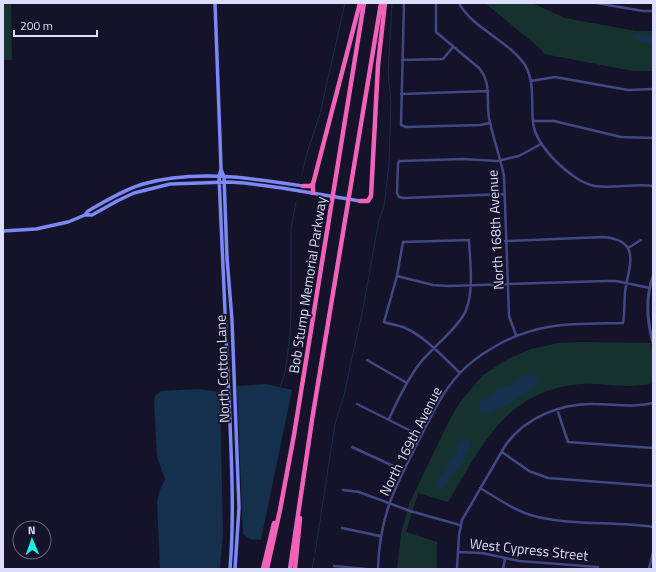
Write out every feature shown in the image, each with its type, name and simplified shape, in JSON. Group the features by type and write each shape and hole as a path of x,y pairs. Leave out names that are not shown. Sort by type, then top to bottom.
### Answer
{"highway":[{"path":"313,193 313,184 360,3"},
{"name":"Bob Stump Memorial Parkway","path":"267,569 295,429 364,3"},
{"name":"Bob Stump Memorial Parkway","path":"290,569 312,420 381,3"},
{"path":"360,201 368,201 371,196 378,65 385,3"},
{"path":"303,186 310,186 313,184"},
{"path":"263,569 277,509 282,495"},
{"path":"295,569 300,522 300,504"}],"main road":[{"name":"North Cotton Lane","path":"214,3 222,169 224,177 227,254 232,320 239,508 235,569"},
{"name":"North Cotton Lane","path":"222,169 219,177 219,183 227,330 233,509 230,569"},
{"path":"85,215 88,211 123,192 143,184 184,176 211,176 261,180 303,186"},
{"path":"3,231 49,227 68,222 85,215 92,214 117,201 152,188 170,184 224,182 264,186 360,201"},
{"path":"221,236 224,250 227,254"}],"street":[{"path":"404,3 400,122 402,126 480,125 490,123"},
{"name":"North 168th Avenue","path":"436,3 436,32 482,71 486,80 490,123 504,176 505,241 509,316 516,335"},
{"path":"459,3 466,13 519,58 526,68 531,81 533,121 536,134 540,144 547,152 572,175 588,184 600,186 653,186"},
{"path":"596,3 643,11 653,11"},
{"path":"402,60 443,59 453,47"},
{"path":"531,81 555,77 628,90 653,90"},
{"path":"401,94 488,91"},
{"path":"533,121 554,121 621,137 653,138"},
{"path":"505,194 399,197 397,193 398,164 399,162 463,159 489,161 501,160 522,155 540,144"},
{"path":"505,241 603,237 614,238 623,242 628,248 631,256 627,283"},
{"path":"389,419 407,383 420,363 433,348 461,320 470,297 469,240 403,242 397,276 384,322 403,327 422,338 433,348 460,373"},
{"path":"628,248 641,240"},
{"path":"397,276 433,285 470,286 606,281 627,283 650,288"},
{"path":"653,276 650,288 648,311 649,326 653,343"},
{"name":"North 169th Avenue","path":"378,569 380,536 389,504 404,470 439,402 460,373 484,352 516,335 535,329 573,324 624,323 625,291 627,283"},
{"path":"367,360 407,383"},
{"path":"457,569 460,525 480,488 512,437 540,416 557,409 581,404 633,406 653,403"},
{"path":"357,404 422,436"},
{"path":"557,409 568,442 653,449"},
{"path":"352,448 370,454 404,470"},
{"path":"502,452 529,471 548,478 653,486"},
{"path":"480,488 519,510 538,517 653,527"},
{"path":"343,490 359,492 389,504 460,525"},
{"path":"342,528 380,536"},
{"name":"West Cypress Street","path":"458,552 482,553 505,559 598,568"},
{"path":"649,569 653,553"},
{"path":"503,569 505,559"},
{"path":"334,566 366,569"}],"green space":[{"path":"3,3 11,3 12,60 3,60"},
{"path":"485,3 532,3 565,18 636,31 653,31 653,71 633,71 544,54 541,49"},
{"path":"558,343 651,343 653,351 653,383 635,386 580,384 554,389 533,398 514,410 485,442 448,502 418,493 406,532 437,542 437,569 397,569 401,534 409,504 449,421 460,402 482,376 506,360 531,349"}],"water":[{"path":"636,34 653,35 653,47 648,43 634,39"},
{"path":"524,375 533,375 537,377 539,383 534,389 524,393 509,405 489,413 483,413 480,411 480,404 482,400 491,396 498,388 512,385"},
{"path":"266,384 292,390 261,540 250,539 243,534 237,386"},
{"path":"197,389 220,392 223,534 220,569 160,569 157,502 159,492 165,479 157,457 155,396 161,391"},
{"path":"463,439 471,441 471,447 466,454 462,465 453,473 446,486 442,489 436,486 437,481 444,471 448,461 457,454 457,444"}],"waterway":[{"path":"302,175 307,153 320,114 345,3"},
{"path":"315,553 335,424 344,395 363,308 379,220 384,207 389,164 391,101 388,74 392,3"},
{"path":"280,387 285,373 290,336 291,228 296,202"},
{"path":"312,569 314,558"}]}
